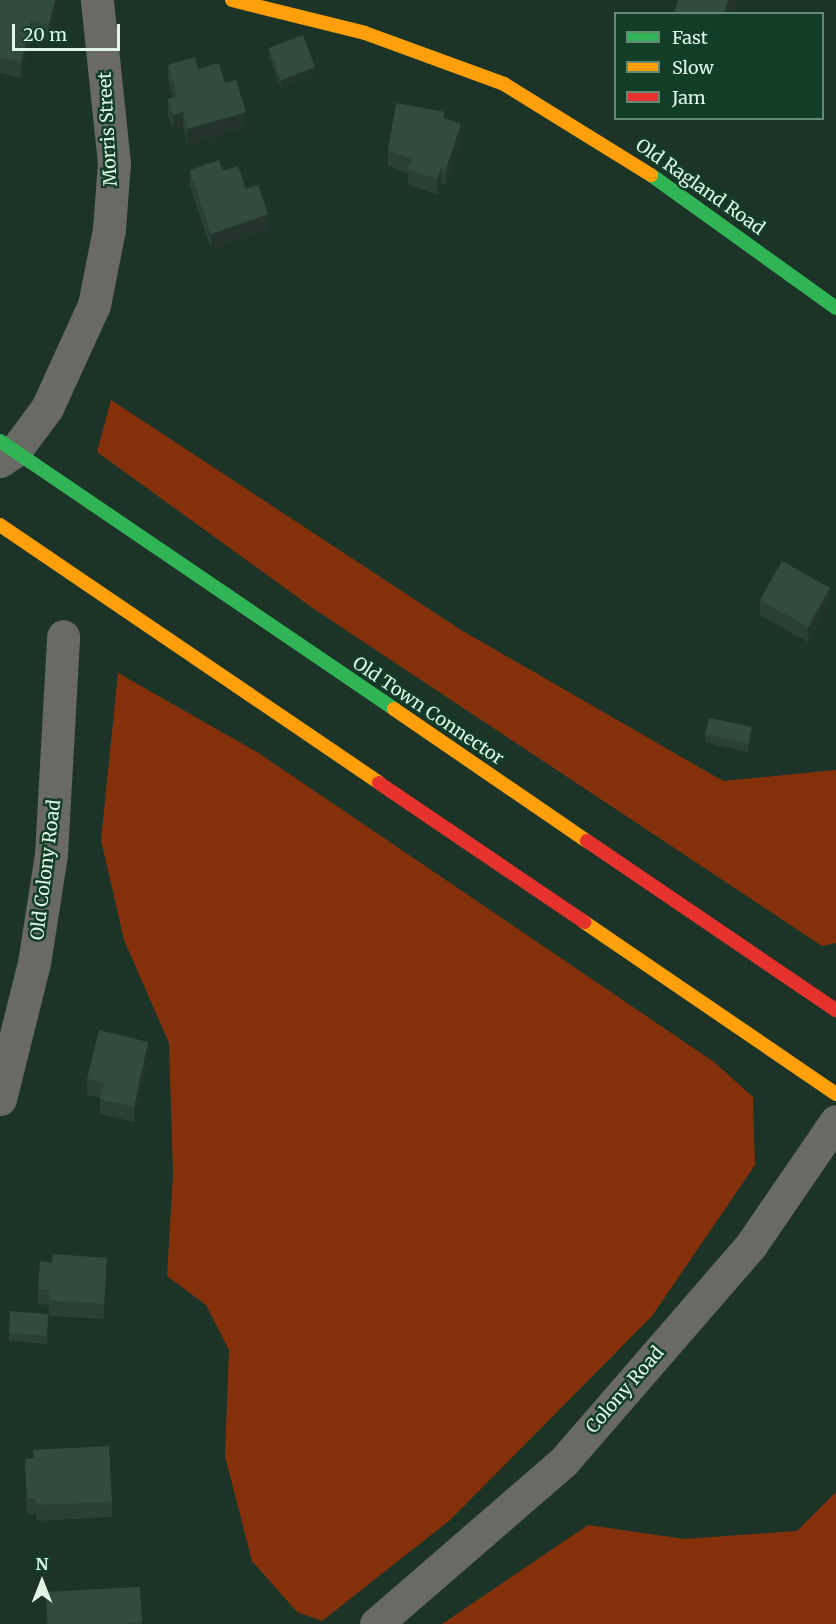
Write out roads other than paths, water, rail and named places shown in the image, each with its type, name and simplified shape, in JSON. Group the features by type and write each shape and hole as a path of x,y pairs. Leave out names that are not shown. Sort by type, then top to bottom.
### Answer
{"main road":[{"name":"Old Ragland Road","path":"232,0 366,33 504,84 613,148 836,308"},
{"name":"Old Town Connector","path":"5,451 836,1011"},
{"path":"0,525 836,1094"}],"street":[{"name":"Morris Street","path":"5,451 76,353 94,305 109,229 114,163 97,0"},
{"name":"Old Colony Road","path":"0,1100 34,963 51,854 63,636"},
{"name":"Colony Road","path":"376,1624 564,1461 751,1245 836,1121"}]}
